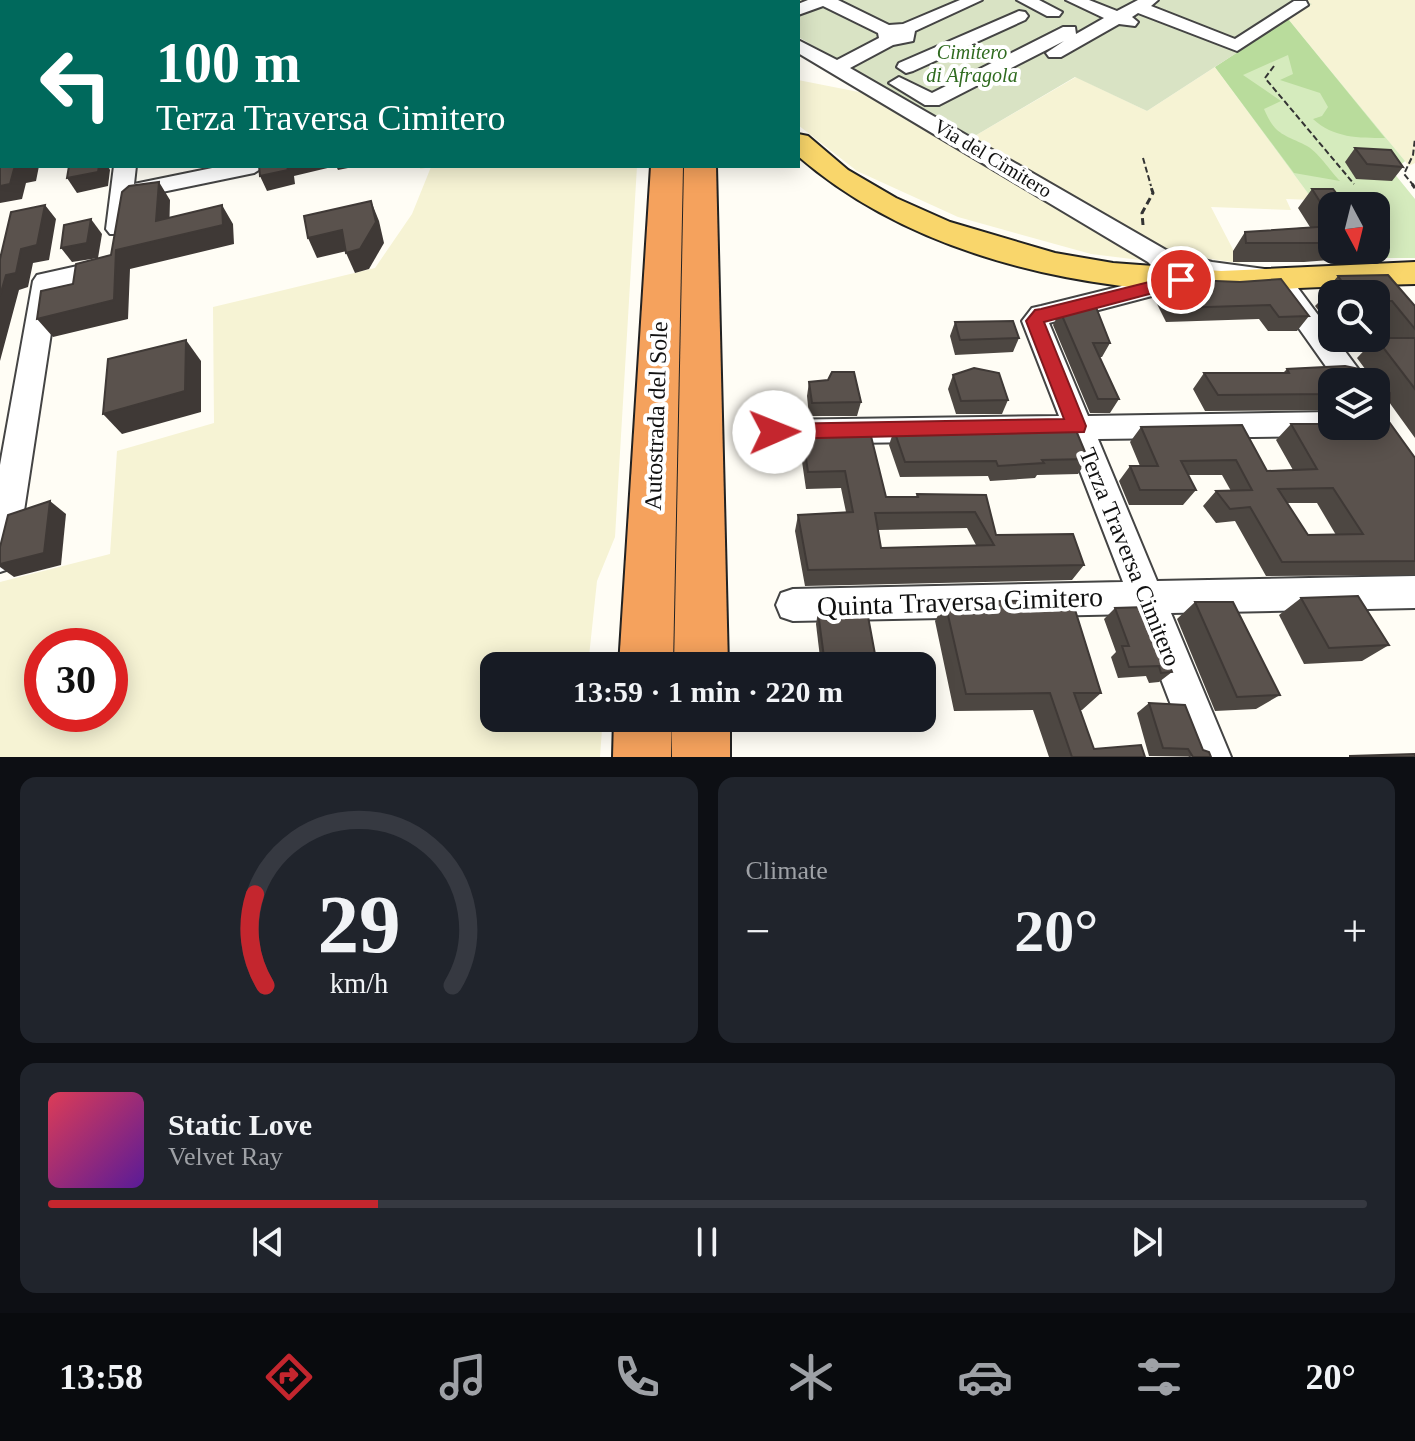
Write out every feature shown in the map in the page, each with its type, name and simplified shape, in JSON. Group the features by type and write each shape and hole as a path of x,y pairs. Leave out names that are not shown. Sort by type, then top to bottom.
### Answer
{"highway":[{"name":"Autostrada del Sole","path":"647,652 667,168"},
{"name":"Autostrada del Sole","path":"701,652 702,168"},
{"path":"642,757 643,732"},
{"path":"701,732 701,757"}],"main road":[{"path":"800,144 831,171 868,194 961,237 1073,267 1181,280 1231,282 1415,273"}],"street":[{"path":"800,9 824,0 960,64"},
{"path":"845,63 897,34 971,0 998,0"},
{"path":"1074,0 1217,58 1300,5"},
{"path":"932,122 1144,4 1237,46"},
{"path":"800,30 845,63 932,101 960,64 1022,8 1053,12"},
{"path":"906,67 960,64 1069,31"},
{"name":"Via del Cimitero","path":"800,46 845,63 932,122 1151,252 1181,280"},
{"path":"0,557 46,281 113,266 124,180 235,168"},
{"path":"1151,252 1212,270 1277,278 1342,368"},
{"name":"Terza Traversa Cimitero","path":"1181,280 1041,315 1035,321 1211,757"},
{"path":"774,432 1318,424"},
{"name":"Quinta Traversa Cimitero","path":"793,605 1415,592"}],"path":[{"path":"1274,66 1265,78 1354,184"},
{"path":"1415,138 1413,155 1404,174 1415,188"},
{"path":"1143,158 1153,193 1142,213 1151,252"}],"shaded area":[{"path":"1302,0 1415,0 1415,163 1409,166 1288,19 1311,4"},
{"path":"1215,67 1313,200 1286,199 1291,210 1211,207 1240,263 1174,254 1118,227 973,137 1076,77 1147,111"},
{"path":"800,80 879,96 1148,261 1091,254 958,217 857,171 800,127"},
{"path":"431,168 637,168 615,537 597,581 589,652 480,652 480,732 602,732 600,757 0,757 0,582 110,554 117,451 214,423 213,307 375,268 412,214"}],"green space":[{"name":"Cimitero di Afragola","path":"800,0 1302,0 1312,4 1147,111 1075,77 973,137 800,38"},
{"path":"1288,19 1405,161 1393,172 1415,199 1415,258 1390,258 1390,192 1318,192 1318,207 1215,67"},
{"path":"1288,19 1385,138 1338,133 1313,119 1322,116 1328,107 1320,93 1280,80 1293,74 1288,55 1243,75 1281,101 1264,109 1276,129 1310,148 1340,181 1294,173 1215,67"}],"building":[{"path":"1355,148 1391,150 1403,167 1367,164"},
{"path":"0,168 18,168 14,169 10,184 0,186"},
{"path":"69,168 99,168 98,172 67,178"},
{"path":"259,168 288,168 288,170 260,176"},
{"path":"159,182 156,221 222,205 223,225 116,250 114,300 37,319 41,291 73,284 76,264 111,255 122,192 129,186"},
{"path":"1312,189 1333,189 1335,192 1318,192 1318,199"},
{"path":"371,201 376,222 360,249 346,253 342,230 308,238 304,216"},
{"path":"45,205 37,245 21,249 16,273 6,275 0,296 0,259 11,212"},
{"path":"91,219 87,243 61,248 64,225"},
{"path":"1318,227 1318,243 1246,243 1245,232"},
{"path":"1388,275 1415,306 1415,329 1390,301 1390,280 1341,280 1338,276"},
{"path":"1281,279 1309,316 1279,317 1270,305 1176,308 1164,286 1193,280 1240,282"},
{"path":"1094,302 1110,343 1093,343 1119,399 1098,399 1060,311"},
{"path":"1013,321 1019,338 960,340 955,322"},
{"path":"1390,338 1415,338 1415,389 1387,352 1390,352"},
{"path":"186,340 185,391 103,414 108,359"},
{"path":"1345,366 1354,368 1318,368 1318,394 1218,395 1204,373 1289,373 1287,369"},
{"path":"974,368 999,373 1008,400 961,401 953,375"},
{"path":"832,372 854,372 861,402 812,403 809,382 828,380"},
{"path":"1390,423 1415,458 1415,561 1282,562 1250,507 1230,509 1216,491 1252,490 1236,460 1181,461 1196,490 1140,490 1130,466 1158,466 1141,427 1242,425 1267,471 1317,469 1291,424 1318,424 1318,440 1390,440","holes":["1333,488 1363,534 1308,535 1278,489"]},
{"path":"869,428 886,497 986,495 996,535 1073,534 1084,565 808,570 798,515 853,512 845,471 808,472 802,431","holes":["975,512 994,545 881,548 875,513"]},
{"path":"1075,428 1088,459 1042,460 1044,463 998,466 996,461 905,462 894,430"},
{"path":"50,501 44,553 0,564 0,547 8,515"},
{"path":"1358,596 1389,645 1329,648 1301,598"},
{"path":"1072,600 1101,693 1074,693 1094,749 1141,745 1145,757 1072,757 1050,693 966,694 945,602"},
{"path":"1195,602 1233,602 1280,695 1237,697"},
{"path":"1146,607 1172,672 1161,673 1159,666 1129,667 1122,646 1129,646 1115,608"},
{"path":"867,611 875,652 823,652 818,612"},
{"path":"1149,703 1185,705 1203,750 1209,752 1211,757 1193,757 1188,749 1163,748"},
{"path":"1415,754 1415,757 1349,756"}],"route":[{"path":"774,432 1077,426 1035,321 1041,315 1181,280"}]}
